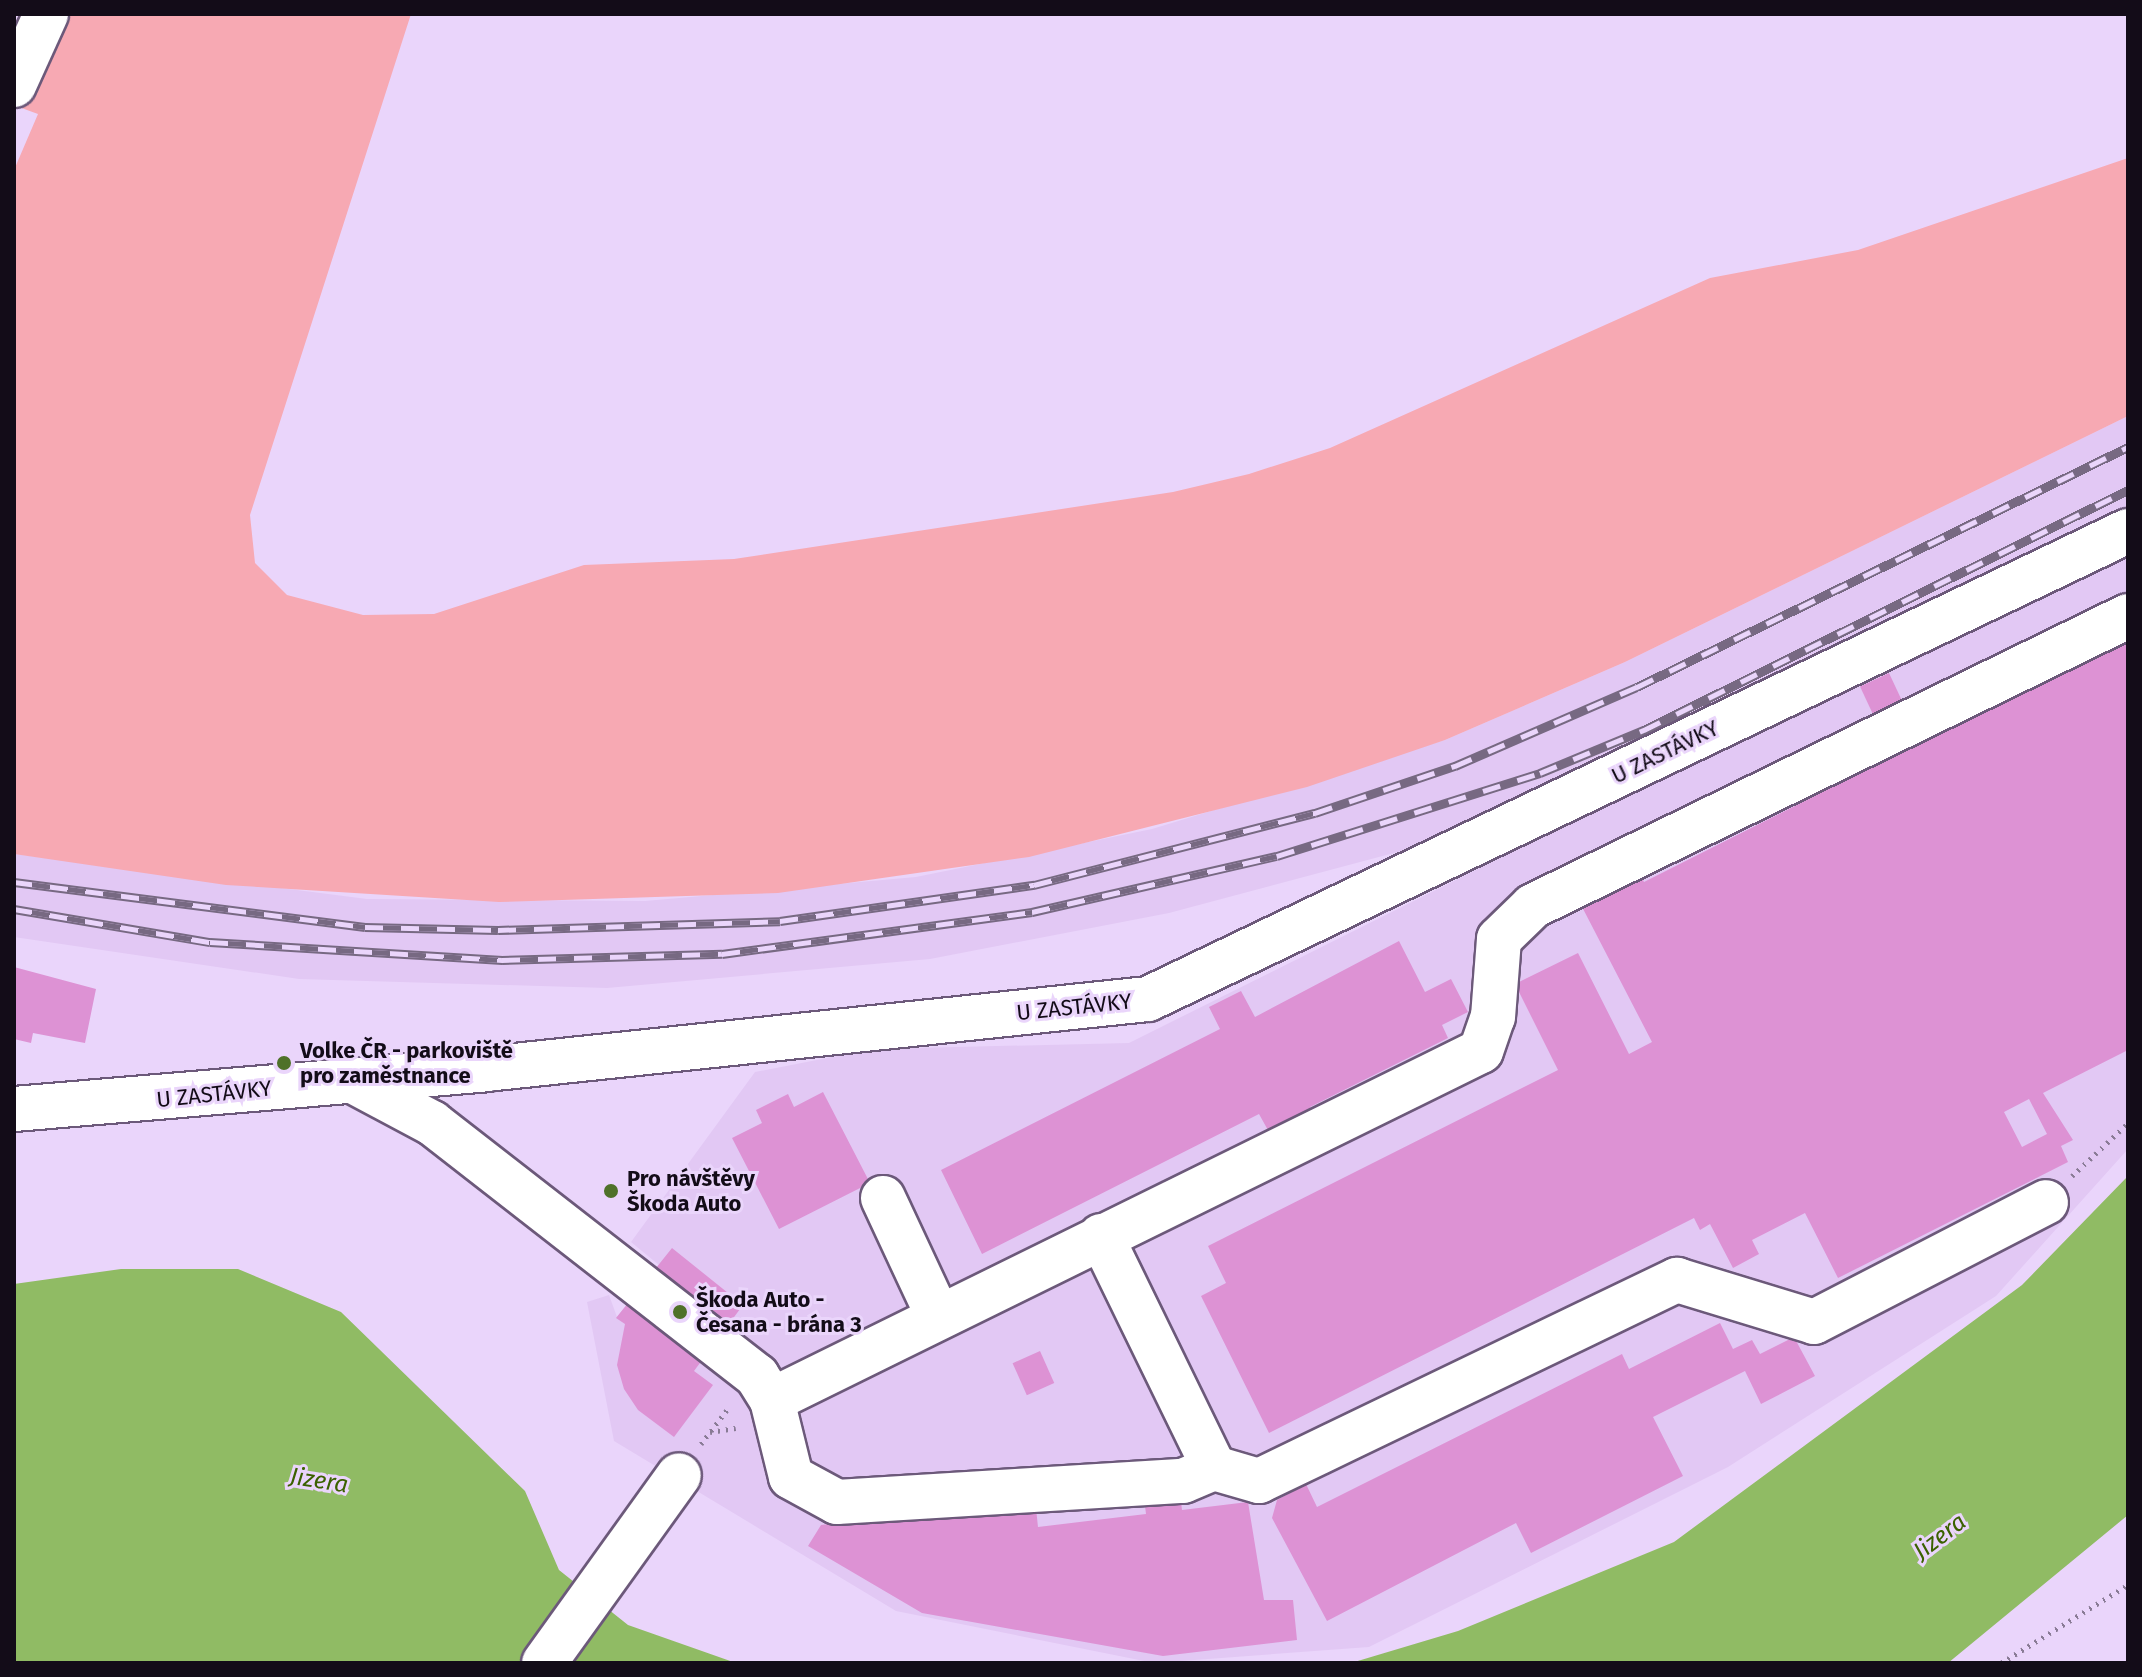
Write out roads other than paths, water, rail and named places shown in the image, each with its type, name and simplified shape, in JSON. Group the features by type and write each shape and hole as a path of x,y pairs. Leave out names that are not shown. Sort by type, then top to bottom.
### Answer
{"street":[{"path":"14,85 46,14"},
{"name":"U ZASTÁVKY","path":"14,1109 351,1080 1148,999 2128,531"},
{"path":"763,1405 938,1316 1481,1051 1493,1017 1499,939 1533,906 2128,616"},
{"path":"351,1080 432,1123 757,1376 763,1405 791,1477 837,1502 1183,1481 1214,1468 1259,1481 1677,1280 1814,1322 2046,1202"},
{"path":"883,1198 938,1316"},
{"path":"1101,1236 1214,1468"},
{"path":"544,1663 679,1475"}],"water":[{"name":"Jizera","path":"2128,1176 2128,1515 1948,1663 1351,1663 1458,1631 1674,1542 2022,1285"},
{"name":"Jizera","path":"121,1269 238,1269 341,1312 525,1491 559,1570 628,1625 736,1663 14,1663 14,1284"}],"railway":[{"path":"14,882 365,927 498,930 780,921 1034,885 1315,813 1455,766 1637,687 2128,447"},
{"path":"14,909 210,942 502,960 722,954 1032,912 1277,856 1540,773 1644,730 2128,490"}],"place":[{"name":"Volke ČR - parkoviště pro zaměstnance","path":"284,1063"},
{"name":"Pro návštěvy Škoda Auto","path":"611,1191"},
{"name":"Škoda Auto - Česana - brána 3","path":"680,1312"}]}
